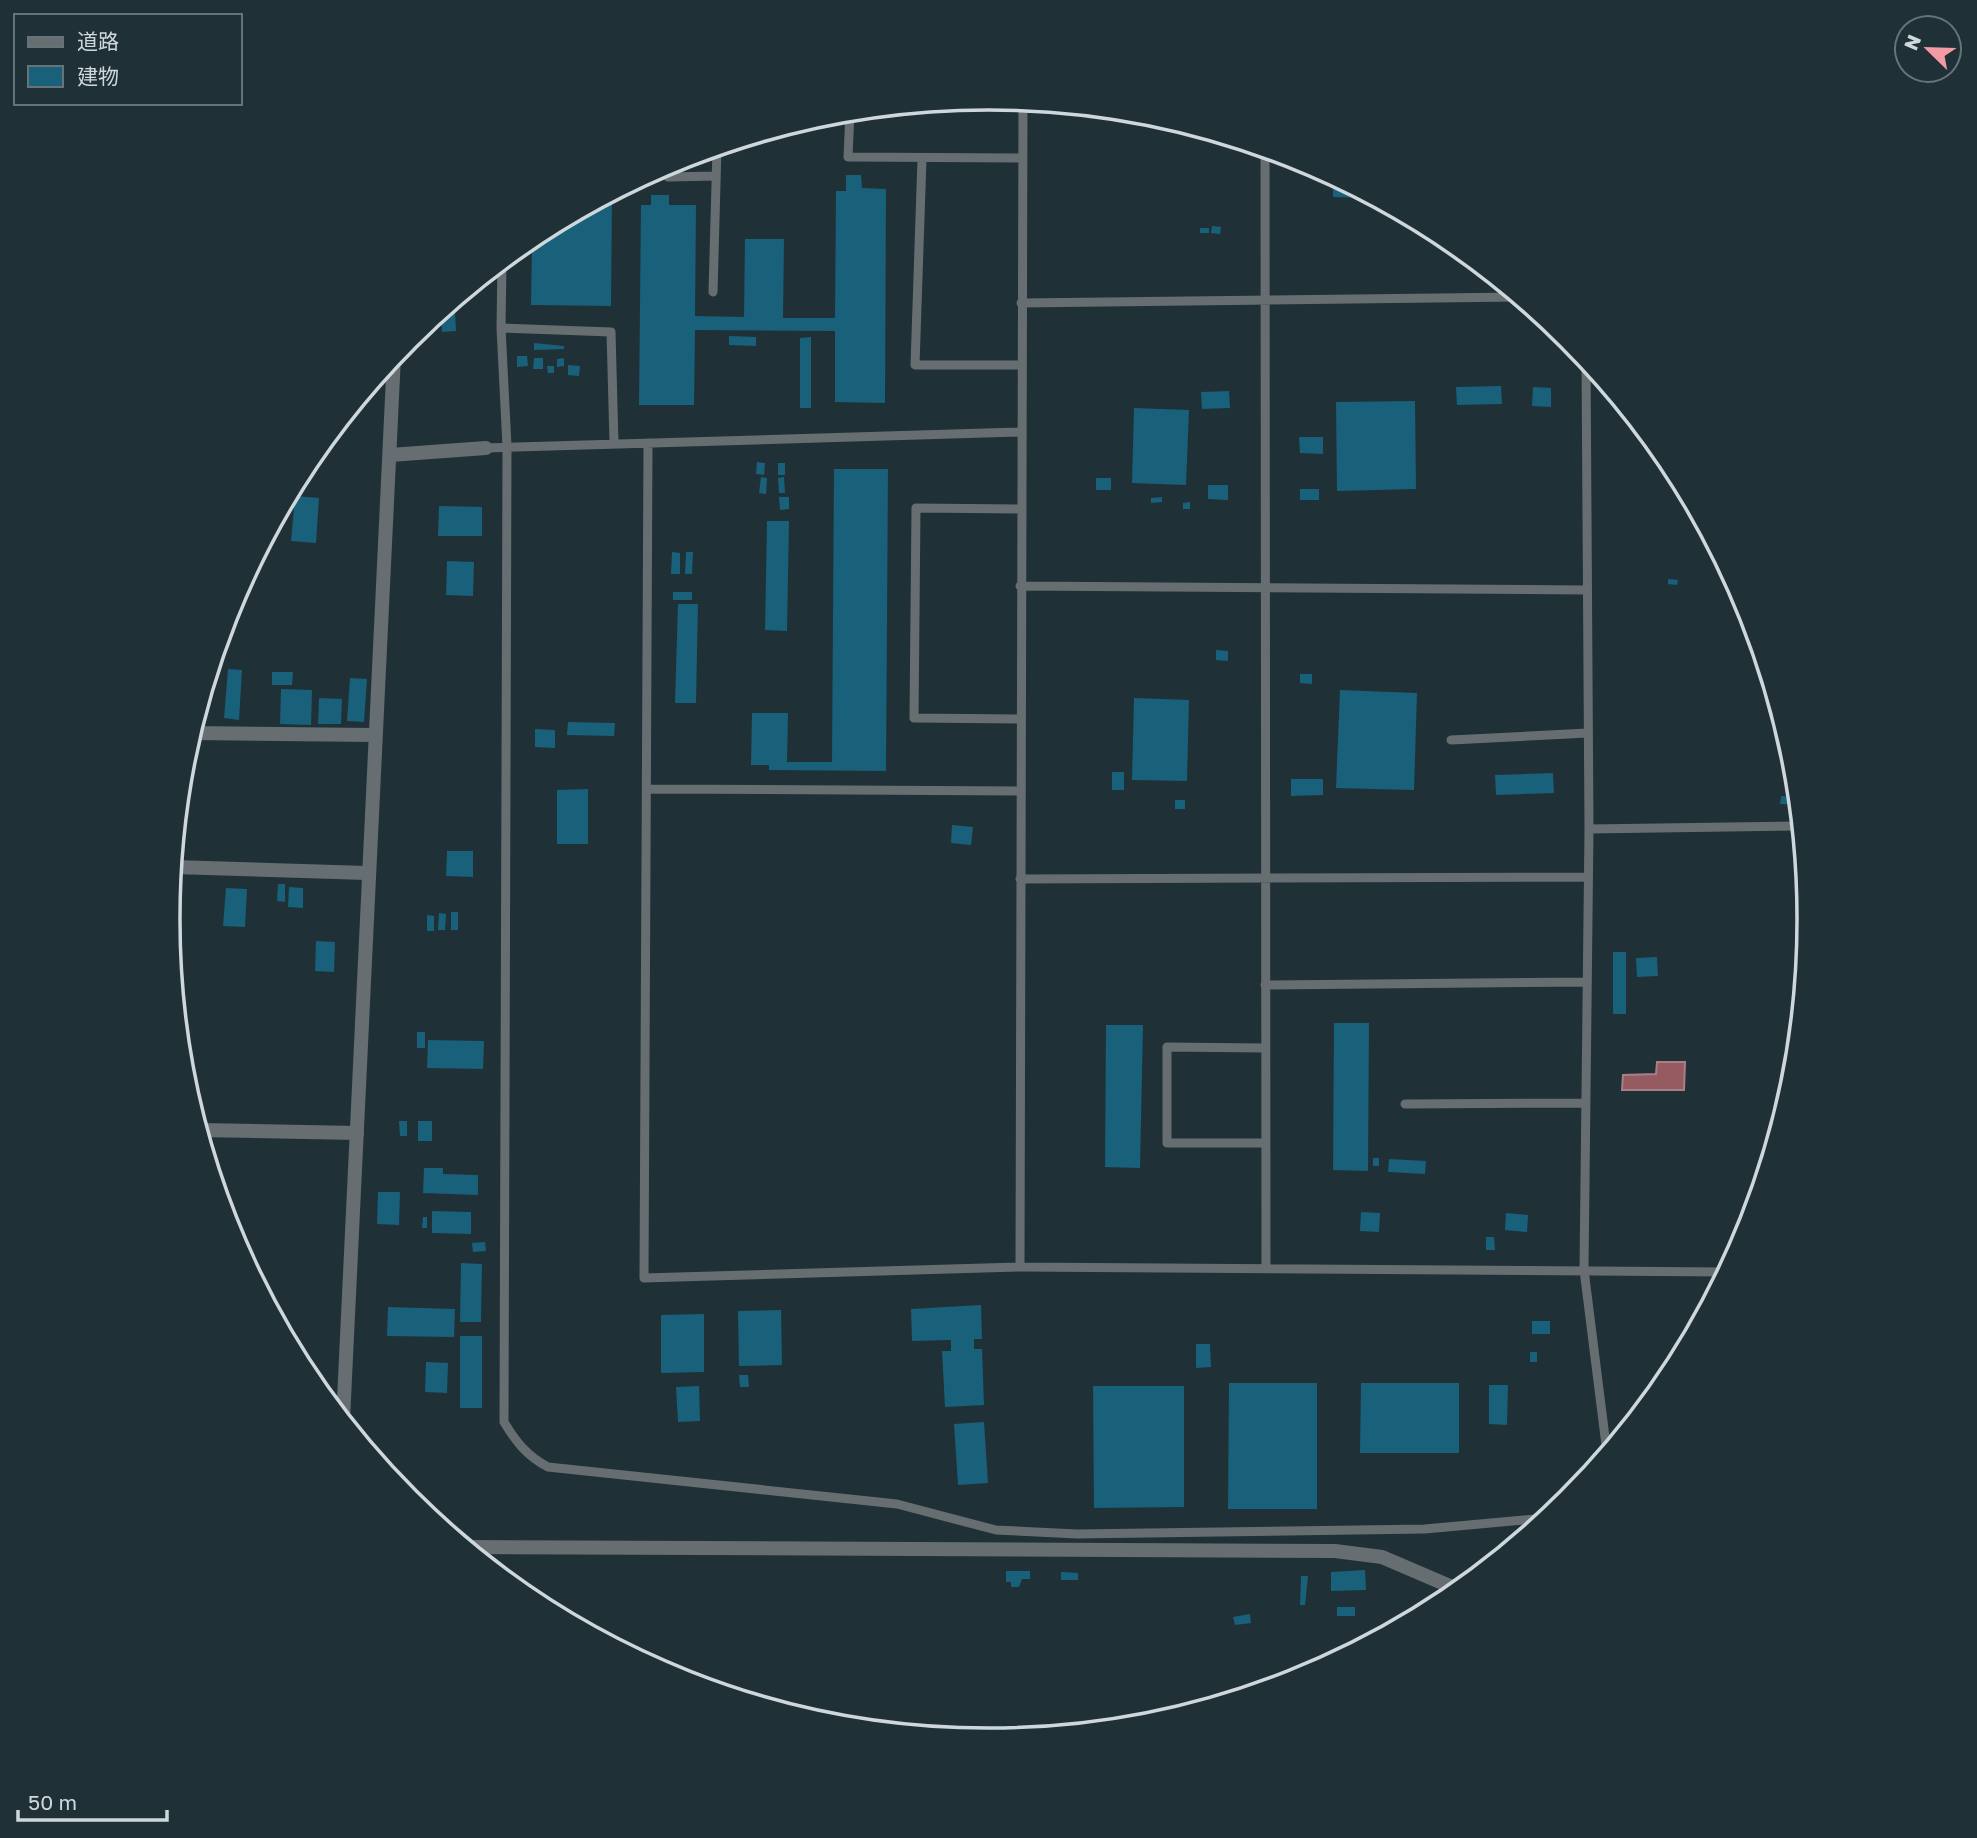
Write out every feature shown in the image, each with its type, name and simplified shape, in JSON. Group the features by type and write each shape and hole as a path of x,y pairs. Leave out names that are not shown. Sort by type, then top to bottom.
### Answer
{"street":[{"path":"344,1406 367,873 393,372"},
{"path":"390,455 486,448"},
{"path":"202,733 374,735"},
{"path":"181,867 367,873"},
{"path":"208,1130 357,1133"},
{"path":"479,1547 1335,1551 1382,1558 1447,1585"}],"lane":[{"path":"1020,1267 1020,365 1023,111"},
{"path":"850,123 848,157 1022,158"},
{"path":"713,292 717,158"},
{"path":"922,159 915,365 1020,365"},
{"path":"1265,159 1266,1268"},
{"path":"668,177 716,176"},
{"path":"502,273 501,328 507,446 504,1422 523,1451 548,1467 897,1504 996,1530 1077,1534 1425,1529 1530,1519"},
{"path":"1021,303 1505,297"},
{"path":"501,328 611,332 614,443"},
{"path":"1586,374 1589,829 1584,1270 1606,1441"},
{"path":"486,448 1020,432"},
{"path":"648,443 645,1278 1020,1267 1716,1272"},
{"path":"1020,509 916,508 914,718 1020,719"},
{"path":"1020,586 1587,590"},
{"path":"1451,740 1588,733"},
{"path":"648,789 1020,791"},
{"path":"1589,829 1791,826"},
{"path":"1020,879 1588,877"},
{"path":"1265,985 1587,982"},
{"path":"1265,1048 1167,1048 1167,1143 1265,1143"},
{"path":"1405,1104 1586,1103"}],"shaded area":[{"path":"1657,1062 1685,1062 1684,1090 1622,1090 1623,1075 1656,1074"}],"building":[{"path":"846,175 861,175 862,188 886,189 885,403 835,402 835,331 695,330 694,405 639,405 641,205 651,205 651,195 669,195 669,205 696,205 695,316 744,317 745,239 784,239 783,318 835,318 836,191 846,191"},
{"path":"1333,188 1353,198 1333,197"},
{"path":"612,204 611,306 531,305 532,252"},
{"path":"1212,226 1221,227 1220,234 1211,233"},
{"path":"1200,228 1209,228 1209,233 1200,233"},
{"path":"454,312 456,331 442,332 442,324"},
{"path":"729,336 756,337 756,346 729,345"},
{"path":"811,337 811,408 800,408 800,338"},
{"path":"534,343 564,346 564,349 534,350"},
{"path":"517,356 527,356 528,366 517,367"},
{"path":"534,358 543,358 543,369 533,369"},
{"path":"564,358 564,366 557,367 557,359"},
{"path":"568,365 580,366 579,376 568,375"},
{"path":"547,366 554,366 554,373 548,373"},
{"path":"1501,386 1502,404 1457,405 1456,387"},
{"path":"1533,387 1551,388 1551,407 1532,406"},
{"path":"1229,391 1230,408 1202,409 1201,392"},
{"path":"1415,401 1416,489 1337,491 1336,402"},
{"path":"1134,408 1189,410 1186,485 1132,483"},
{"path":"1299,437 1323,437 1323,454 1300,453"},
{"path":"757,462 765,463 764,475 756,474"},
{"path":"778,463 785,463 785,475 778,475"},
{"path":"834,469 888,469 886,771 769,770 769,765 751,765 752,713 788,713 787,762 832,762"},
{"path":"761,477 767,478 766,494 759,493"},
{"path":"784,477 785,493 779,493 778,478"},
{"path":"1096,478 1111,478 1111,490 1096,490"},
{"path":"1208,485 1228,485 1228,500 1208,499"},
{"path":"1300,489 1319,489 1319,500 1300,500"},
{"path":"300,496 319,498 316,543 291,541 294,505"},
{"path":"779,497 789,497 789,509 780,510"},
{"path":"1162,497 1162,502 1151,503 1151,498"},
{"path":"1190,502 1190,509 1183,509 1183,503"},
{"path":"439,506 482,507 482,536 438,536"},
{"path":"767,521 789,521 787,631 765,630"},
{"path":"672,552 680,553 680,574 671,574"},
{"path":"686,552 693,552 692,574 685,574"},
{"path":"447,561 474,562 473,596 446,595"},
{"path":"1668,579 1678,580 1677,585 1668,584"},
{"path":"673,592 692,592 692,600 673,600"},
{"path":"678,604 698,604 696,703 675,703"},
{"path":"1216,650 1228,651 1228,661 1216,660"},
{"path":"228,669 242,670 239,720 224,718"},
{"path":"272,672 293,672 292,685 272,685"},
{"path":"1300,674 1312,674 1312,684 1300,683"},
{"path":"350,678 367,679 364,722 347,721"},
{"path":"281,689 312,690 311,725 280,724"},
{"path":"1340,690 1417,693 1414,790 1336,788"},
{"path":"319,698 342,699 341,724 318,724"},
{"path":"1134,698 1189,700 1187,781 1132,780"},
{"path":"568,722 615,723 614,736 567,735"},
{"path":"535,729 555,730 555,748 535,747"},
{"path":"1112,772 1124,772 1124,790 1112,790"},
{"path":"1553,773 1554,793 1496,795 1495,775"},
{"path":"1291,779 1323,779 1323,795 1291,796"},
{"path":"588,789 588,844 557,844 557,790"},
{"path":"1781,796 1787,796 1789,804 1780,804"},
{"path":"1175,800 1185,800 1185,809 1175,809"},
{"path":"952,825 973,827 971,845 951,843"},
{"path":"447,851 473,851 473,877 446,876"},
{"path":"278,884 285,884 285,902 277,901"},
{"path":"289,887 303,888 303,908 288,907"},
{"path":"226,888 247,889 245,927 223,926"},
{"path":"451,912 458,912 458,930 451,930"},
{"path":"439,913 446,914 445,930 438,930"},
{"path":"427,915 434,916 434,931 427,931"},
{"path":"316,941 335,942 334,972 315,971"},
{"path":"1613,952 1626,952 1626,1014 1613,1014"},
{"path":"1657,957 1658,976 1637,977 1636,958"},
{"path":"1334,1023 1369,1023 1368,1171 1333,1170"},
{"path":"1106,1025 1143,1025 1140,1168 1105,1167"},
{"path":"417,1032 425,1032 425,1048 417,1048"},
{"path":"428,1040 484,1041 483,1069 427,1068"},
{"path":"399,1121 407,1121 407,1136 400,1136"},
{"path":"418,1121 432,1121 432,1141 418,1141"},
{"path":"1373,1158 1379,1158 1379,1166 1373,1166"},
{"path":"1389,1159 1426,1161 1425,1174 1388,1172"},
{"path":"424,1168 443,1168 443,1174 478,1175 478,1195 423,1193"},
{"path":"378,1192 400,1192 399,1225 377,1224"},
{"path":"432,1211 471,1212 471,1234 432,1233"},
{"path":"1361,1212 1380,1213 1379,1232 1360,1231"},
{"path":"1506,1213 1528,1215 1527,1232 1505,1230"},
{"path":"423,1217 427,1217 427,1228 422,1228"},
{"path":"1486,1237 1494,1237 1495,1250 1486,1250"},
{"path":"485,1242 486,1251 473,1252 472,1243"},
{"path":"461,1263 482,1264 481,1322 460,1322"},
{"path":"981,1305 982,1339 974,1339 974,1349 982,1349 984,1405 945,1407 942,1351 951,1351 951,1340 912,1341 911,1309"},
{"path":"388,1307 455,1309 454,1337 387,1336"},
{"path":"781,1310 782,1365 739,1366 738,1311"},
{"path":"704,1314 704,1372 661,1373 661,1315"},
{"path":"1532,1321 1550,1321 1550,1334 1532,1334"},
{"path":"460,1336 482,1336 482,1408 460,1408"},
{"path":"1196,1344 1210,1344 1211,1367 1196,1368"},
{"path":"1530,1352 1537,1352 1537,1362 1530,1362"},
{"path":"426,1362 448,1363 447,1393 425,1392"},
{"path":"739,1375 748,1375 749,1387 740,1387"},
{"path":"1229,1383 1317,1383 1317,1509 1228,1509"},
{"path":"1361,1383 1459,1383 1459,1453 1360,1453"},
{"path":"1489,1385 1508,1385 1507,1425 1489,1424"},
{"path":"699,1386 700,1421 678,1422 676,1387"},
{"path":"1093,1386 1184,1386 1184,1507 1094,1508"},
{"path":"984,1422 988,1483 958,1485 954,1424"},
{"path":"1365,1570 1366,1590 1331,1591 1331,1572"},
{"path":"1006,1571 1030,1571 1030,1579 1022,1579 1019,1587 1011,1587 1011,1582 1006,1582"},
{"path":"1061,1572 1078,1573 1078,1580 1061,1580"},
{"path":"1301,1576 1308,1576 1305,1605 1300,1605"},
{"path":"1337,1607 1355,1607 1355,1616 1337,1616"},
{"path":"1250,1614 1251,1623 1235,1625 1233,1617"}]}
